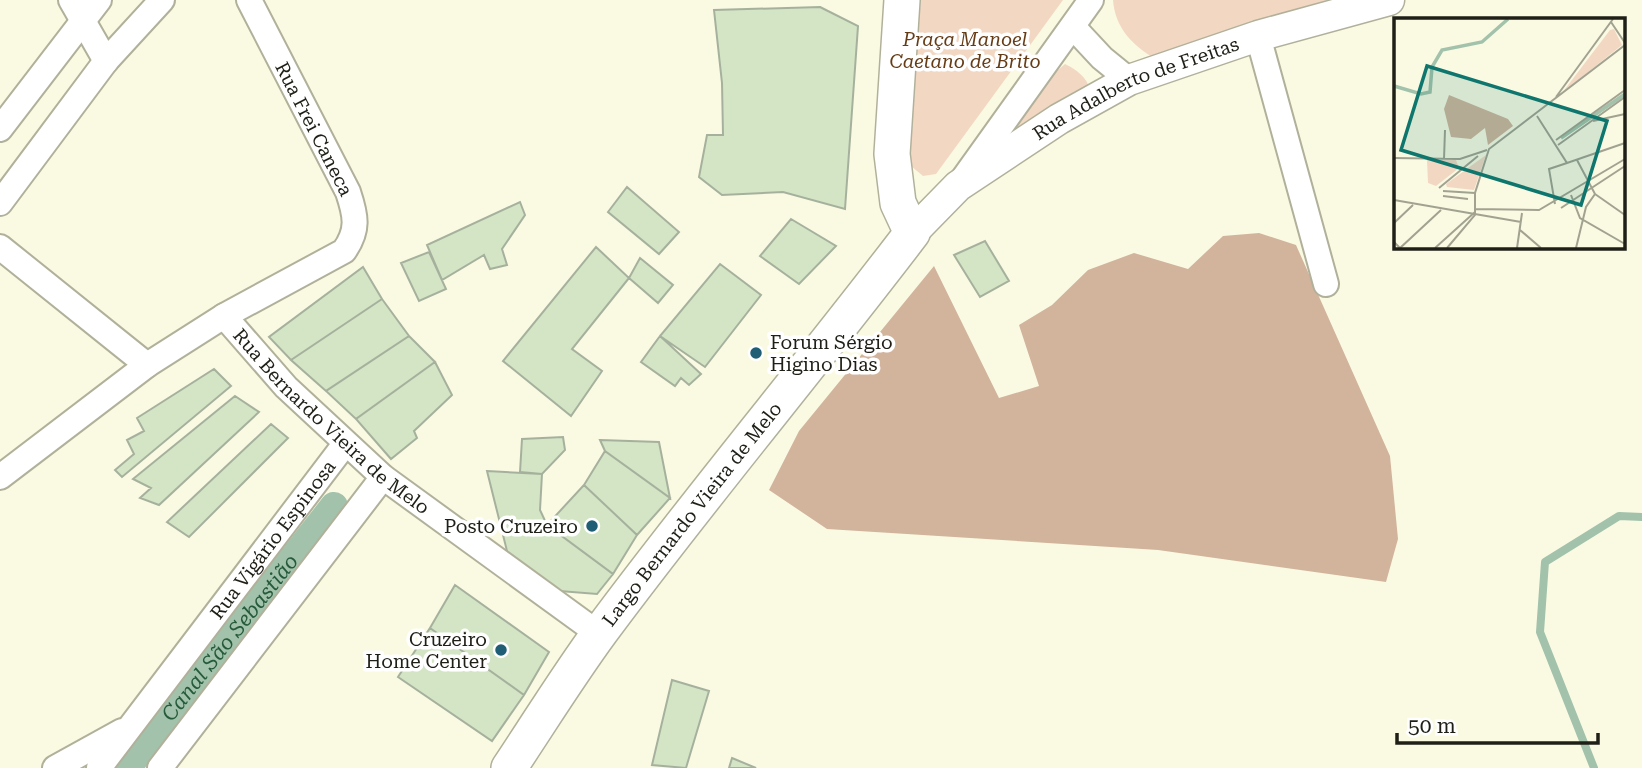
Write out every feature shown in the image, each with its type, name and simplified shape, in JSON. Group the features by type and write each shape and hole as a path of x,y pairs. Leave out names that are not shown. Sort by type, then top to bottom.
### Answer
{"main road":[{"path":"902,0 892,154 898,203 912,233"},
{"name":"Largo Bernardo Vieira de Melo","path":"509,768 599,634 912,233"}],"street":[{"path":"0,202 106,61 162,0"},
{"name":"Rua Frei Caneca","path":"224,316 344,251 354,237 356,217 348,192 249,0"},
{"path":"958,186 1091,0"},
{"name":"Rua Adalberto de Freitas","path":"912,233 958,186 1059,119 1129,80 1258,36 1389,0"},
{"path":"85,6 106,61"},
{"path":"0,129 85,6"},
{"path":"1074,27 1102,58 1129,80"},
{"path":"1258,36 1326,284"},
{"path":"0,247 147,365"},
{"name":"Rua Bernardo Vieira de Melo","path":"0,477 147,365 224,316 285,387 383,477 599,634"},
{"name":"Rua Vigário Espinosa","path":"99,768 345,444"},
{"path":"160,768 383,477"},
{"path":"55,768 131,725"}],"green space":[{"name":"Praça Manoel Caetano de Brito","path":"919,0 1063,0 936,174 923,176 911,166 906,155"},
{"path":"1113,0 1352,0 1156,59 1133,42 1121,28"},
{"path":"1065,64 1081,74 1090,90 989,154 1051,76"}],"shaded area":[{"path":"1259,233 1296,245 1390,456 1398,539 1386,582 1158,550 827,529 769,490 799,431 934,266 999,398 1039,386 1019,325 1052,305 1088,270 1134,253 1188,269 1223,236"}],"building":[{"path":"820,7 858,26 845,209 783,192 722,195 699,177 707,135 723,135 722,83 714,10"},
{"path":"627,187 679,232 659,254 608,212"},
{"path":"520,202 525,215 502,249 507,265 490,269 484,255 442,280 427,245"},
{"path":"791,219 836,246 799,284 760,256"},
{"path":"985,241 1009,281 980,297 954,255"},
{"path":"596,247 629,278 572,349 602,371 571,416 503,361"},
{"path":"429,252 446,289 419,301 401,263"},
{"path":"640,258 673,285 658,303 629,278"},
{"path":"720,264 761,295 705,367 660,336"},
{"path":"363,267 382,299 291,360 269,337"},
{"path":"382,299 409,336 326,391 291,360"},
{"path":"409,336 435,362 356,419 326,391"},
{"path":"660,336 701,374 689,385 681,378 675,386 641,362"},
{"path":"435,362 452,395 414,431 417,438 391,459 356,419"},
{"path":"214,369 231,386 122,477 115,470 134,454 127,440 144,431 137,418"},
{"path":"235,396 259,412 159,505 140,498 151,488 133,479"},
{"path":"271,424 288,438 189,537 167,522"},
{"path":"563,437 565,450 542,474 520,472 522,439"},
{"path":"600,440 659,442 670,498 605,451"},
{"path":"605,451 670,498 637,535 584,485"},
{"path":"487,471 542,474 540,510 547,525 613,574 597,594 547,590 510,563"},
{"path":"584,485 637,535 613,574 547,525"},
{"path":"455,585 549,652 524,695 430,628"},
{"path":"430,628 524,695 492,741 398,677"},
{"path":"672,680 709,691 686,768 652,765"},
{"path":"732,758 756,768 729,768"}],"waterway":[{"name":"Canal São Sebastião","path":"127,768 334,506"},
{"path":"1594,768 1540,632 1545,562 1619,516 1642,517"}],"place":[{"name":"Forum Sérgio Higino Dias","path":"756,353"},
{"name":"Posto Cruzeiro","path":"592,526"},
{"name":"Cruzeiro Home Center","path":"501,650"}]}
